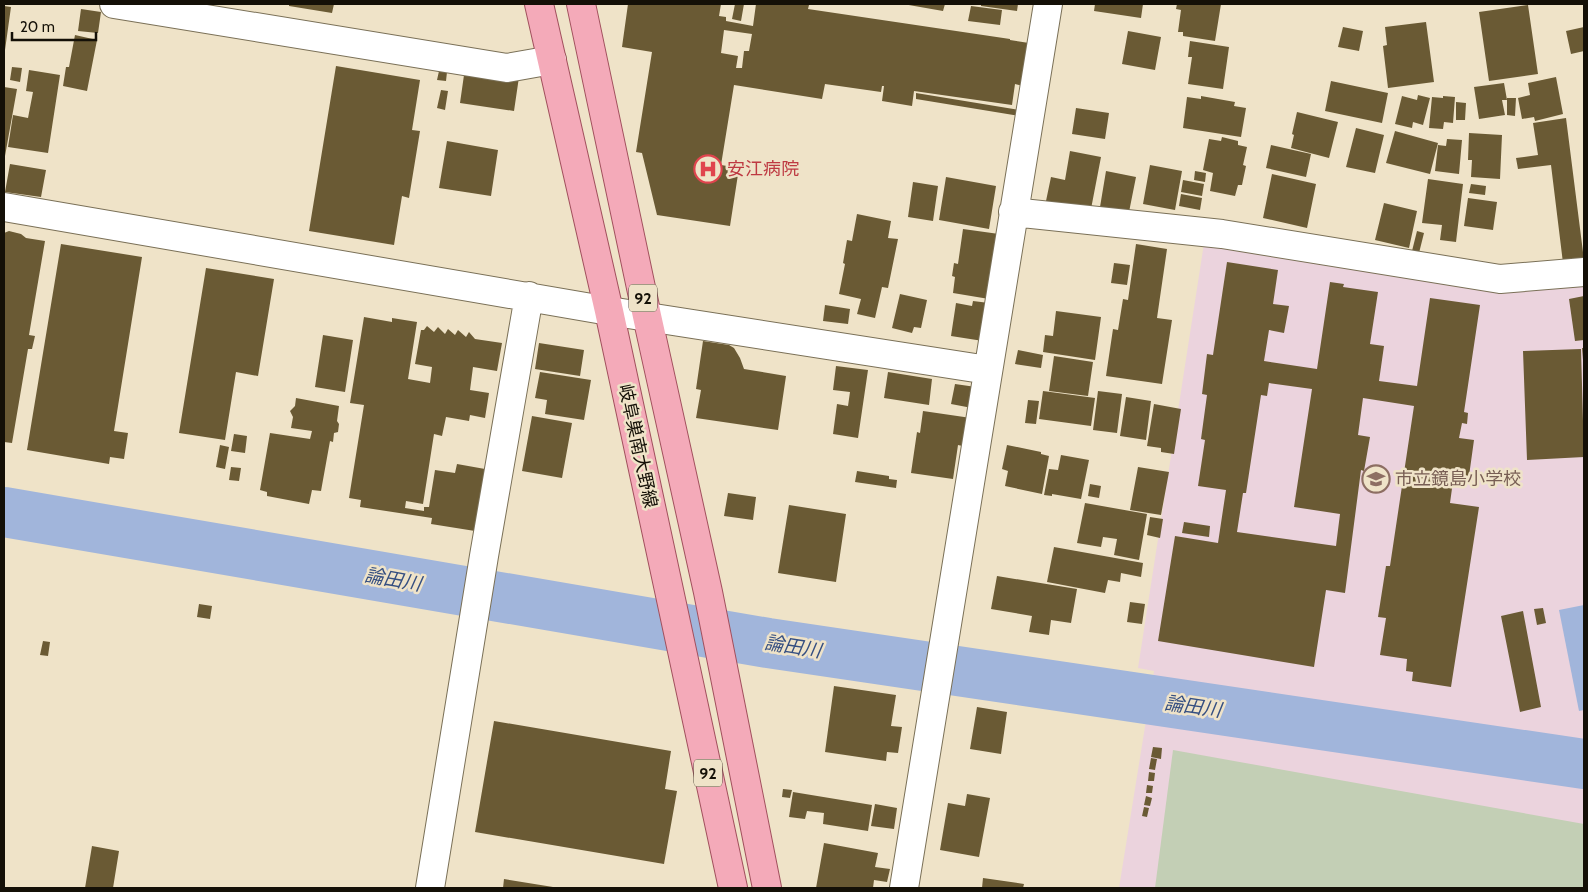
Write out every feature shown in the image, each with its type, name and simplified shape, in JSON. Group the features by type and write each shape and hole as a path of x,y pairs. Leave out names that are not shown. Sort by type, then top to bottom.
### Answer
{"main road":[{"name":"岐阜巣南大野線","path":"539,4 610,311 733,888"},
{"name":"岐阜巣南大野線","path":"581,4 708,592 767,888"}],"street":[{"path":"114,4 507,68 552,60"},
{"path":"904,888 1048,4"},
{"path":"4,207 610,311 988,370"},
{"path":"1013,212 1222,234 1500,279 1584,272"},
{"path":"430,888 528,296"}],"shaded area":[{"name":"市立鏡島小学校","path":"1205,237 1584,285 1584,888 1119,888 1154,671 1138,668"}],"green space":[{"path":"1173,750 1584,824 1584,888 1155,888"}],"water":[{"path":"1584,605 1584,710 1579,711 1559,610"}],"building":[{"path":"289,4 334,4 332,13 289,6"},
{"path":"628,4 721,4 719,16 726,17 726,21 753,26 756,4 803,4 809,5 808,9 1029,43 1023,86 1015,84 1012,105 914,91 912,106 882,101 884,86 882,86 881,92 825,84 822,99 734,85 721,165 739,168 730,226 657,215 642,153 636,152 652,52 622,47","holes":["724,30 752,34 749,51 744,51 742,68 736,68 738,56 721,53"]},
{"path":"735,4 744,4 741,21 732,19"},
{"path":"903,4 945,4 943,11"},
{"path":"981,4 1018,4 1017,11 981,6"},
{"path":"1095,4 1143,4 1141,18 1094,11"},
{"path":"1177,4 1221,4 1215,41 1183,36 1183,32 1178,32 1181,10 1176,9"},
{"path":"1528,5 1538,74 1489,81 1479,12"},
{"path":"4,6 11,7 5,50 4,50"},
{"path":"971,6 1002,10 1000,25 968,21"},
{"path":"81,9 101,12 98,33 78,31"},
{"path":"1426,22 1434,82 1388,88 1383,46 1387,45 1385,27"},
{"path":"1343,27 1363,31 1359,51 1338,47"},
{"path":"1584,27 1584,51 1571,54 1566,31"},
{"path":"1128,31 1161,37 1155,70 1122,64"},
{"path":"75,35 97,40 87,91 63,86"},
{"path":"1190,41 1229,47 1223,89 1188,84 1192,57 1188,57"},
{"path":"336,66 420,80 412,130 420,131 409,198 402,196 394,245 309,231"},
{"path":"12,67 22,68 20,82 10,80"},
{"path":"465,68 519,77 514,111 460,103"},
{"path":"29,70 60,75 48,153 8,147 13,115 28,118 33,92 26,91"},
{"path":"439,71 447,72 446,81 437,80"},
{"path":"1556,77 1563,114 1535,121 1534,117 1522,119 1518,98 1530,95 1528,83"},
{"path":"1331,81 1388,93 1382,123 1325,111"},
{"path":"1504,83 1507,100 1502,100 1505,115 1479,119 1474,87"},
{"path":"4,87 17,89 5,156 4,156"},
{"path":"441,90 448,91 445,110 437,108"},
{"path":"916,93 1020,110 1019,116 916,99"},
{"path":"1418,95 1430,98 1423,125 1413,122 1412,128 1395,124 1402,96 1417,100"},
{"path":"1201,96 1235,102 1234,106 1246,108 1241,137 1183,128 1187,97 1201,99"},
{"path":"1443,96 1455,97 1453,123 1444,122 1443,129 1429,128 1432,97 1443,98"},
{"path":"1507,98 1516,98 1515,116 1507,115"},
{"path":"1456,102 1466,103 1465,120 1456,120"},
{"path":"1076,108 1109,113 1105,139 1072,134"},
{"path":"1297,112 1338,122 1329,158 1291,148"},
{"path":"1566,118 1584,260 1563,263 1551,165 1518,169 1516,158 1538,155 1533,123"},
{"path":"1356,128 1384,135 1375,173 1346,167"},
{"path":"1395,131 1438,143 1430,174 1386,163"},
{"path":"1469,133 1502,135 1500,179 1471,177 1472,160 1468,160"},
{"path":"1222,137 1238,141 1238,145 1247,147 1243,165 1246,166 1242,185 1238,185 1235,196 1210,191 1213,173 1203,170 1209,139 1221,141"},
{"path":"1447,139 1462,140 1459,174 1435,171 1438,145 1446,146"},
{"path":"447,141 498,150 491,196 439,188"},
{"path":"1271,145 1311,154 1306,177 1266,168"},
{"path":"1070,151 1101,157 1091,209 1046,201 1051,177 1065,180"},
{"path":"10,164 46,170 41,197 5,192"},
{"path":"1150,165 1182,171 1175,210 1143,204"},
{"path":"1106,171 1136,177 1129,212 1100,207"},
{"path":"1195,171 1206,173 1205,182 1194,180"},
{"path":"1272,174 1316,184 1307,228 1263,218"},
{"path":"946,177 996,186 989,229 939,220"},
{"path":"1428,179 1463,184 1456,242 1440,240 1442,225 1422,223"},
{"path":"1183,180 1204,184 1202,196 1181,192"},
{"path":"913,182 938,186 933,221 908,217"},
{"path":"1471,184 1486,186 1485,195 1469,193"},
{"path":"1181,194 1202,198 1200,210 1179,206"},
{"path":"1468,198 1497,202 1493,230 1464,226"},
{"path":"1384,203 1417,211 1409,248 1375,240"},
{"path":"857,214 891,221 888,238 898,239 888,288 882,287 875,318 857,314 861,299 839,294 845,264 843,263 847,240 852,241"},
{"path":"963,229 999,234 989,299 953,293 955,277 952,276 954,263 958,264"},
{"path":"9,231 21,234 26,238 45,241 29,335 35,336 32,349 28,349 12,443 4,442 4,233"},
{"path":"1417,231 1424,233 1419,253 1412,251"},
{"path":"61,244 142,257 114,431 128,433 124,459 110,457 109,464 27,450"},
{"path":"1136,244 1167,249 1157,318 1172,320 1162,384 1106,376 1113,329 1118,330 1123,299 1128,300"},
{"path":"1227,262 1278,270 1273,304 1289,306 1284,333 1269,330 1264,361 1317,369 1330,282 1344,284 1343,287 1378,292 1370,344 1384,346 1379,381 1417,386 1430,298 1480,305 1464,412 1468,413 1467,424 1462,423 1459,438 1474,440 1469,476 1454,474 1450,503 1479,507 1451,687 1412,681 1413,672 1406,671 1407,659 1380,655 1386,618 1378,617 1386,566 1390,566 1414,406 1363,398 1358,435 1370,437 1364,471 1361,470 1345,593 1326,590 1314,667 1158,641 1175,536 1218,543 1226,490 1198,486 1205,440 1201,439 1207,395 1202,394 1207,354 1213,355","holes":["1269,383 1312,389 1294,507 1340,514 1336,546 1237,532 1243,493 1246,493 1261,395 1267,396"]},
{"path":"1114,263 1130,265 1127,285 1111,283"},
{"path":"206,268 274,279 258,376 236,372 225,440 179,433"},
{"path":"900,294 927,300 921,328 914,327 912,333 892,328"},
{"path":"1584,296 1584,340 1575,341 1569,299"},
{"path":"973,301 989,303 983,341 951,336 956,303 972,306"},
{"path":"825,305 850,309 848,324 823,321"},
{"path":"1056,311 1101,317 1095,360 1043,352 1045,335 1053,336"},
{"path":"364,317 392,322 392,318 417,322 408,379 430,383 432,367 415,364 421,330 424,330 427,326 434,332 438,327 445,334 448,329 455,335 458,330 466,337 469,332 475,339 502,343 497,371 473,367 470,390 489,393 485,418 470,415 469,421 446,417 442,436 434,434 423,504 406,501 405,508 424,511 424,507 429,507 435,470 455,473 457,464 485,469 475,531 431,524 432,518 360,507 361,500 349,498 364,405 350,403"},
{"path":"323,335 353,340 345,392 315,387"},
{"path":"703,341 729,345 734,348 744,369 786,376 778,430 696,418 701,390 696,389"},
{"path":"539,343 584,350 580,376 535,369"},
{"path":"1582,348 1584,348 1584,360 1583,360"},
{"path":"1581,349 1584,457 1527,460 1523,351"},
{"path":"1018,350 1043,355 1041,368 1015,364"},
{"path":"1054,356 1093,362 1088,396 1049,391"},
{"path":"836,366 868,370 858,438 833,434 837,404 848,406 850,392 833,390"},
{"path":"540,372 591,380 584,420 545,414 547,400 535,398"},
{"path":"888,372 932,379 929,405 884,398"},
{"path":"955,384 976,387 972,408 951,404"},
{"path":"1043,391 1095,398 1091,426 1039,419"},
{"path":"1098,391 1122,394 1117,433 1093,430"},
{"path":"1126,397 1151,401 1146,440 1120,436"},
{"path":"296,398 339,406 338,432 334,433 333,442 330,441 321,491 312,490 309,504 267,496 267,492 260,490 270,433 310,439 312,431 291,428 293,417 290,411 295,406"},
{"path":"1028,400 1039,401 1036,424 1025,423"},
{"path":"1154,404 1181,409 1174,454 1161,452 1161,448 1147,446"},
{"path":"923,411 971,418 967,447 958,445 953,479 911,473 917,432 920,433"},
{"path":"532,416 572,423 562,478 522,471"},
{"path":"234,434 247,436 245,453 231,451"},
{"path":"220,445 229,447 225,469 216,467"},
{"path":"1007,445 1041,452 1041,454 1049,456 1042,494 1005,486 1008,471 1002,469"},
{"path":"1061,455 1089,460 1081,499 1052,494 1052,496 1044,495 1049,469 1058,470"},
{"path":"231,467 241,468 239,481 229,480"},
{"path":"1138,467 1169,472 1161,515 1130,510"},
{"path":"857,471 889,476 889,479 897,480 896,488 855,482"},
{"path":"1090,484 1101,486 1099,498 1088,496"},
{"path":"728,493 756,497 753,520 724,516"},
{"path":"1085,503 1147,514 1139,560 1114,555 1117,539 1103,537 1101,547 1077,543"},
{"path":"789,505 846,514 836,582 778,573"},
{"path":"1150,517 1163,519 1160,538 1147,535"},
{"path":"1184,522 1210,526 1209,537 1182,533"},
{"path":"1054,547 1143,563 1141,577 1121,573 1120,582 1108,580 1105,593 1047,582"},
{"path":"997,576 1077,589 1071,623 1051,620 1049,635 1029,632 1032,616 991,609"},
{"path":"1130,602 1145,604 1142,624 1127,622"},
{"path":"199,604 212,606 210,619 197,617"},
{"path":"1543,608 1546,623 1537,625 1534,609"},
{"path":"1523,611 1541,707 1520,712 1501,616"},
{"path":"43,641 50,642 48,656 40,655"},
{"path":"834,686 896,695 891,726 902,727 898,753 887,752 886,761 825,752"},
{"path":"977,707 1007,712 1001,754 970,749"},
{"path":"494,721 671,751 665,789 677,791 664,864 475,832"},
{"path":"1153,747 1162,748 1161,759 1151,757"},
{"path":"1151,758 1157,759 1155,770 1149,769"},
{"path":"1149,772 1155,773 1154,781 1148,781"},
{"path":"1147,785 1153,786 1152,793 1146,793"},
{"path":"783,789 792,790 790,798 782,797"},
{"path":"793,792 872,805 868,831 823,824 824,813 807,811 805,819 789,817"},
{"path":"967,794 990,798 979,857 940,850 948,803 965,806"},
{"path":"1146,796 1152,798 1150,806 1144,805"},
{"path":"875,804 897,808 894,829 871,826"},
{"path":"1144,807 1149,808 1147,817 1142,816"},
{"path":"824,843 878,853 875,867 890,869 887,882 874,880 873,888 816,888"},
{"path":"92,846 119,851 113,888 85,888"},
{"path":"983,878 1024,884 1023,888 982,888"},
{"path":"504,879 553,887 553,888 503,888"}],"waterway":[{"name":"論田川","path":"4,512 768,643 1584,764"}],"place":[{"name":"安江病院","path":"708,169"},
{"name":"市立鏡島小学校","path":"1376,479"}]}
